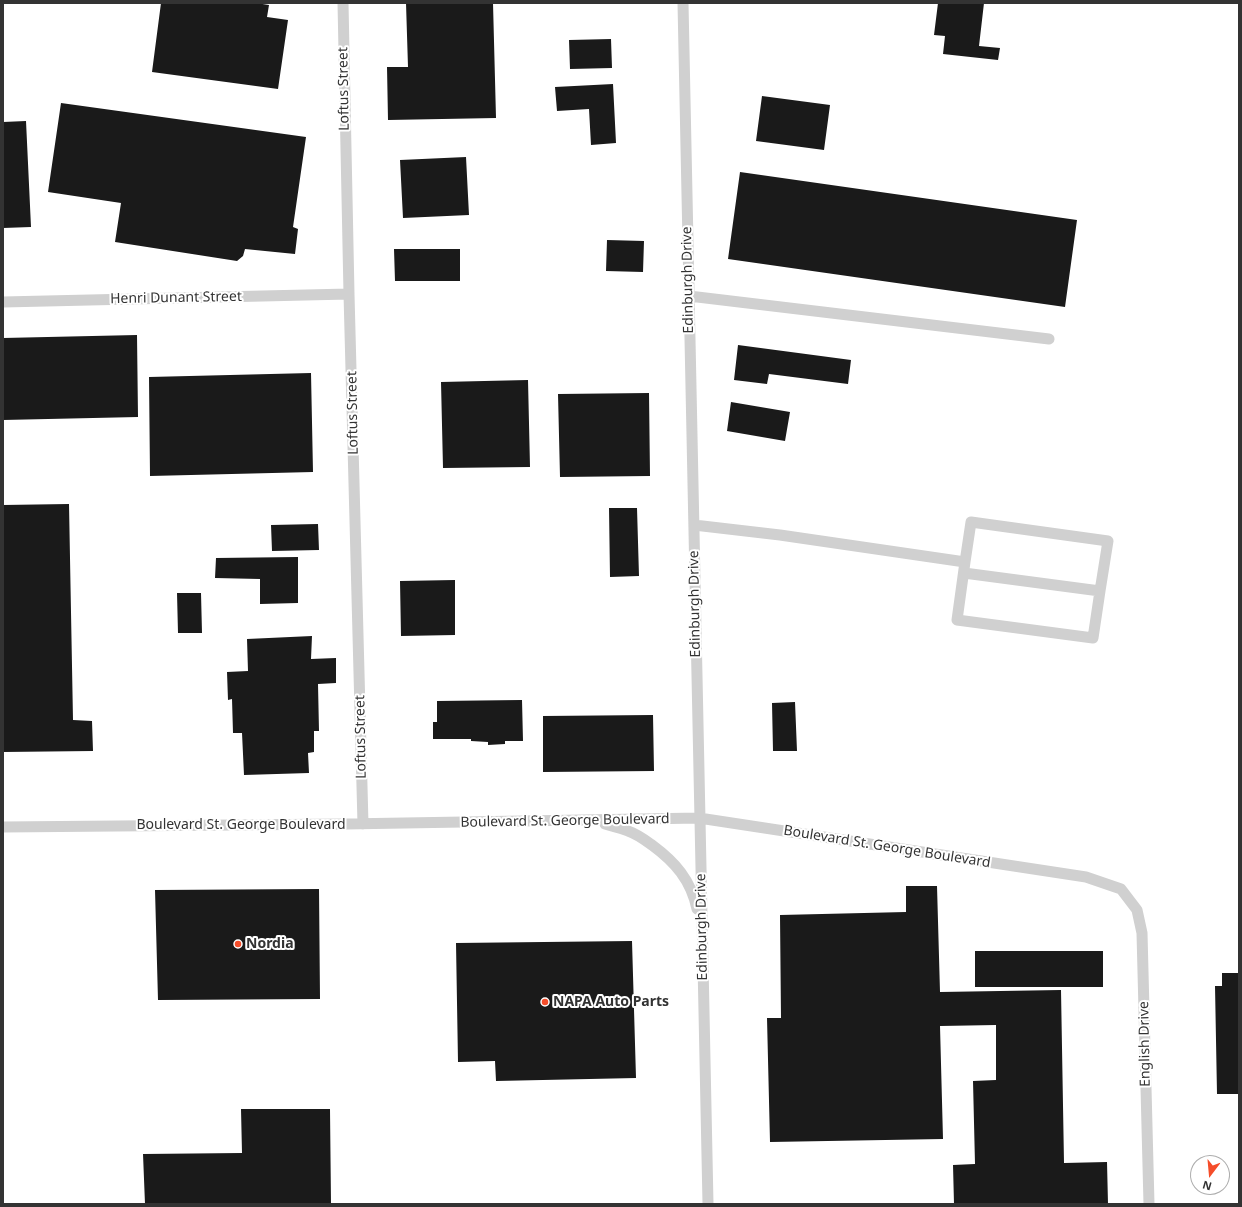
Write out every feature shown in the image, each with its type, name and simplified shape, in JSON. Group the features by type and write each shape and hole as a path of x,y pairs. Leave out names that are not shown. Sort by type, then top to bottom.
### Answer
{"street":[{"name":"Loftus Street","path":"343,3 363,824"},
{"name":"Edinburgh Drive","path":"683,3 708,1204"},
{"name":"Henri Dunant Street","path":"3,302 349,294"},
{"path":"689,296 1049,339"},
{"path":"970,522 1108,541 1100,591 1093,638 958,620 970,522"},
{"path":"694,526 780,534 1100,591"},
{"name":"Boulevard St. George Boulevard","path":"3,827 363,824 699,818 1086,877 1121,889"},
{"path":"590,821 629,831 646,841 676,865 695,897 702,931"},
{"name":"English Drive","path":"1121,889 1138,910 1142,933 1149,1204"}],"building":[{"path":"161,3 256,3 269,5 267,17 288,20 278,89 152,72"},
{"path":"406,3 493,3 496,118 388,120 387,67 408,67"},
{"path":"938,3 984,3 979,46 1000,48 998,60 943,54 945,36 934,35"},
{"path":"611,39 612,68 570,69 569,40"},
{"path":"613,84 616,143 591,145 589,109 557,111 555,87"},
{"path":"762,96 830,105 824,150 756,141"},
{"path":"61,103 306,137 293,227 298,229 295,254 245,249 243,256 237,261 115,242 121,203 48,192"},
{"path":"26,121 31,227 3,228 3,122"},
{"path":"466,157 469,215 403,218 400,160"},
{"path":"740,172 1077,220 1065,307 728,259"},
{"path":"607,240 644,241 643,272 606,271"},
{"path":"394,249 460,249 460,281 395,281"},
{"path":"137,335 138,417 3,420 3,338"},
{"path":"738,345 851,360 848,384 769,374 767,384 734,380"},
{"path":"311,373 313,472 150,476 149,377"},
{"path":"528,380 530,467 443,468 441,382"},
{"path":"649,393 650,476 560,477 558,394"},
{"path":"731,402 790,412 785,441 727,431"},
{"path":"69,504 73,720 92,721 93,751 3,752 3,505"},
{"path":"609,508 637,508 639,576 610,577"},
{"path":"318,524 319,550 272,551 271,525"},
{"path":"298,557 298,603 260,604 260,579 215,578 216,558"},
{"path":"455,580 455,635 401,636 400,581"},
{"path":"177,593 201,593 202,633 178,633"},
{"path":"312,636 311,659 336,658 336,683 318,684 319,731 314,731 314,752 308,753 309,773 244,775 242,733 233,733 232,699 228,700 227,672 248,671 247,639"},
{"path":"522,700 523,741 505,741 505,744 488,745 488,742 471,741 471,739 433,739 433,722 437,722 437,701"},
{"path":"795,702 797,751 773,751 772,703"},
{"path":"653,715 654,771 543,772 543,716"},
{"path":"906,886 937,886 940,992 1061,990 1064,1163 1107,1162 1108,1204 954,1204 953,1165 975,1164 973,1081 996,1080 996,1025 940,1026 943,1139 770,1142 767,1018 781,1018 780,915 906,912"},
{"name":"Nordia","path":"319,889 320,999 158,1000 155,890"},
{"name":"NAPA Auto Parts","path":"632,941 636,1078 496,1081 495,1061 458,1062 456,943"},
{"path":"975,951 1103,951 1103,987 975,987"},
{"path":"1222,973 1239,973 1239,1094 1217,1094 1215,986 1222,986"},
{"path":"241,1109 330,1109 331,1204 145,1204 143,1154 242,1153"}],"place":[{"name":"Nordia","path":"238,944"},
{"name":"NAPA Auto Parts","path":"545,1002"}]}
